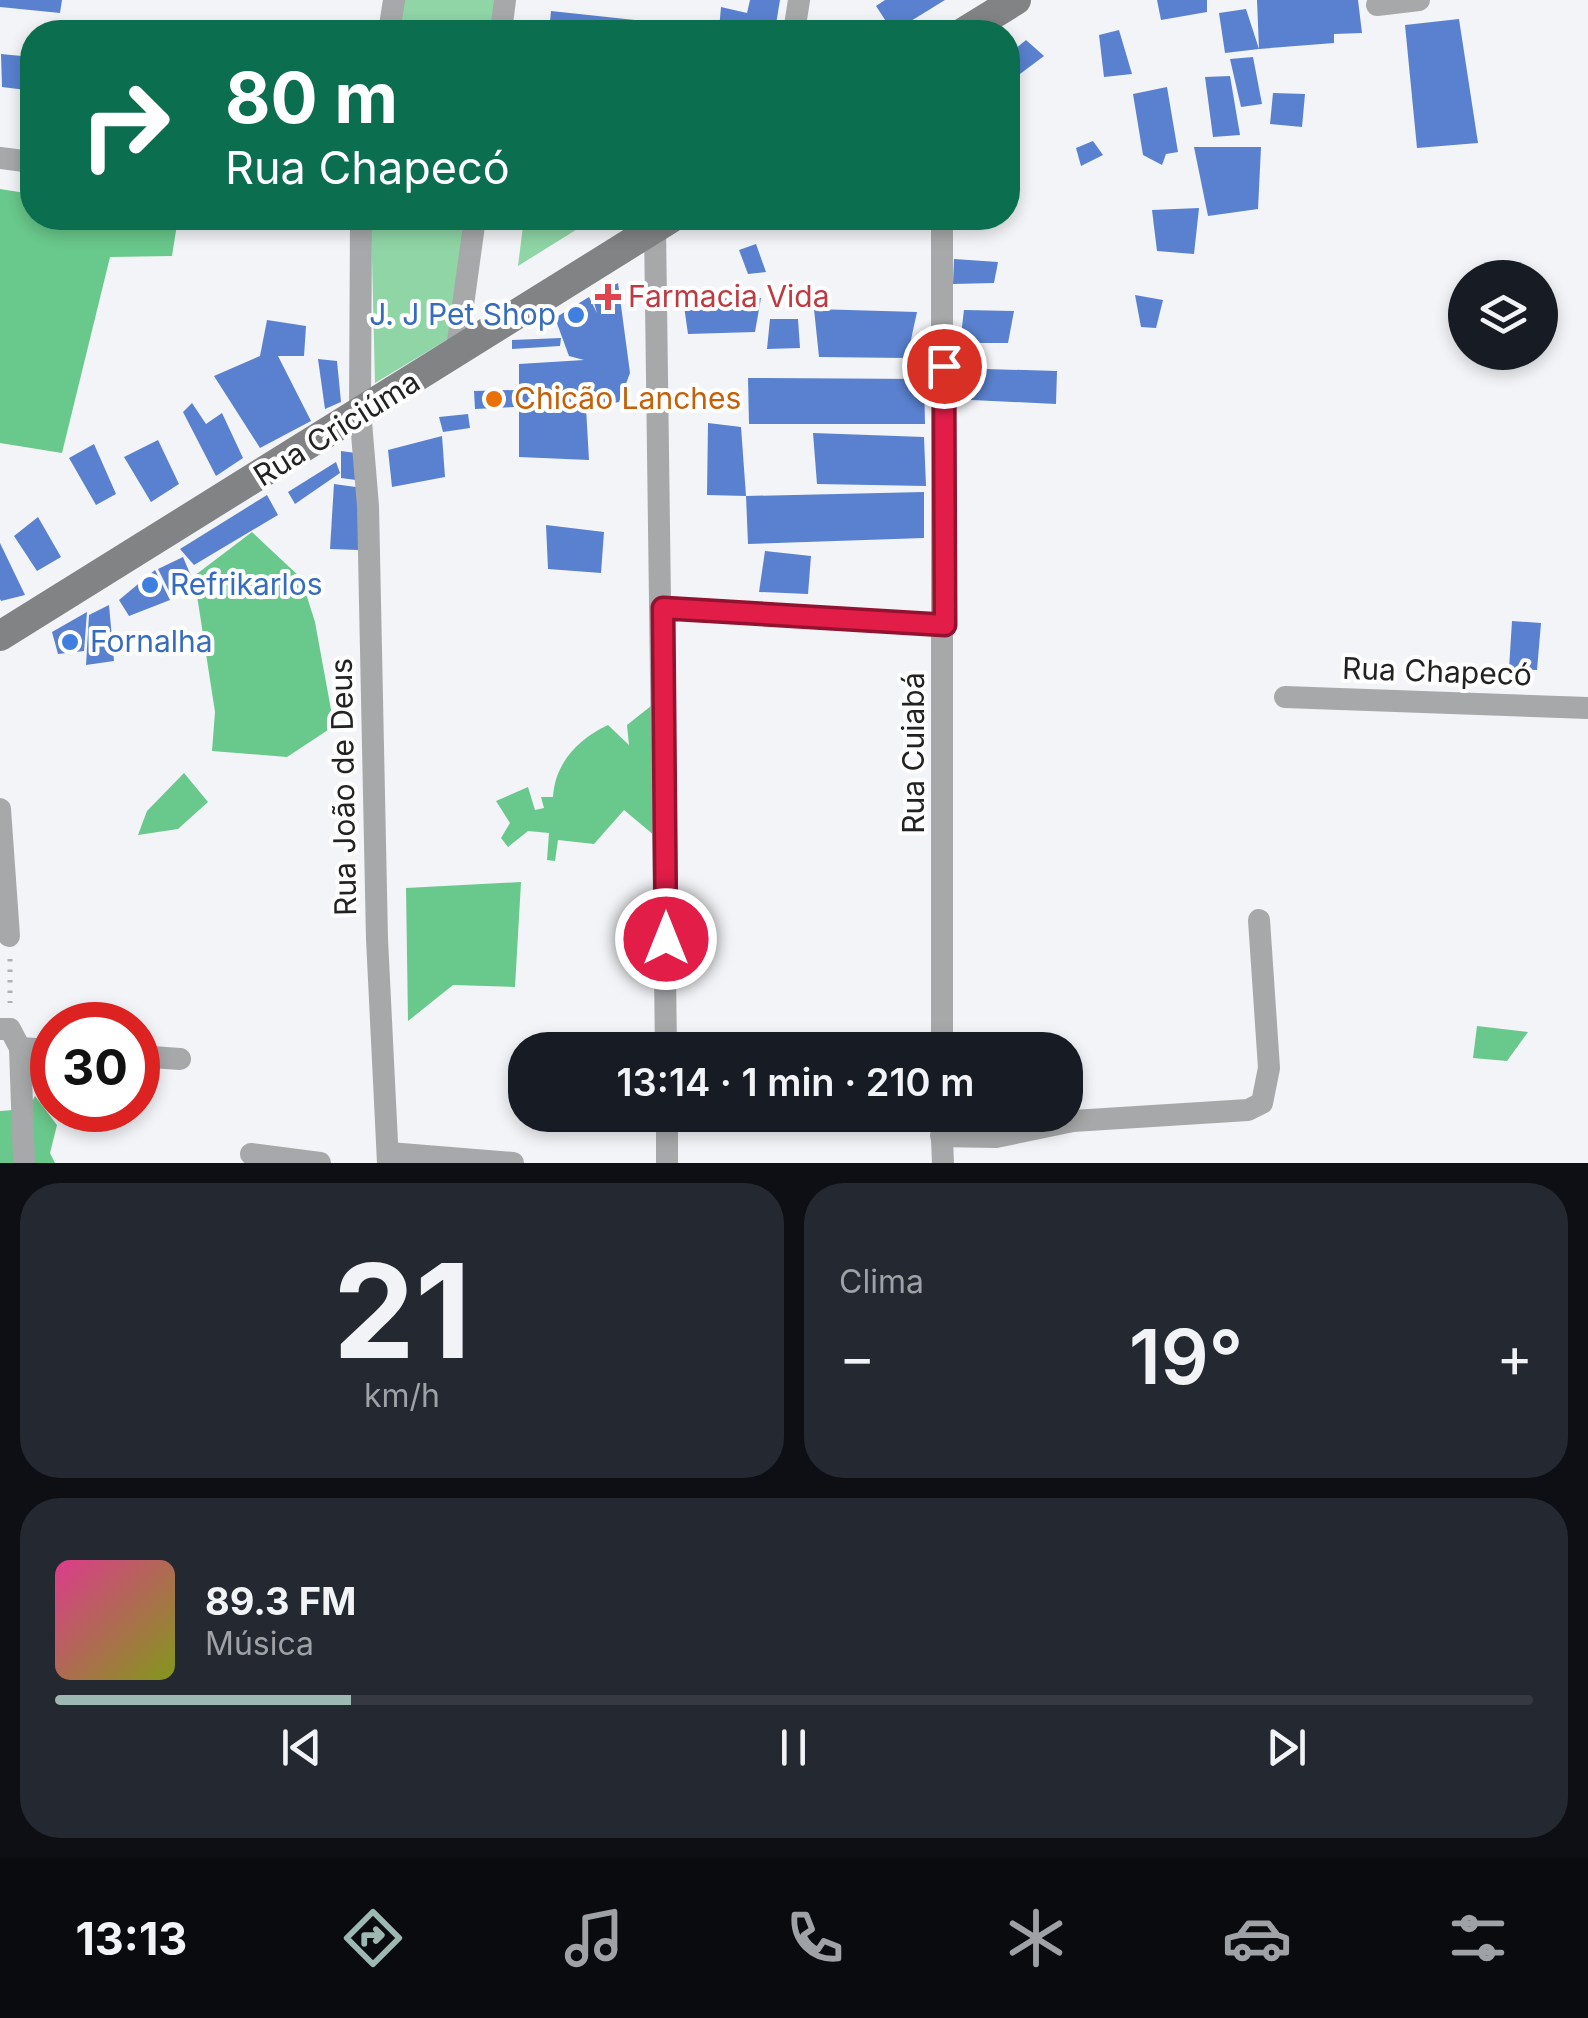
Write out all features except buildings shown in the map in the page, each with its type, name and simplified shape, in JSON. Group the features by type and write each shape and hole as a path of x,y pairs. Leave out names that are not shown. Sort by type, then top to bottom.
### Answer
{"main road":[{"path":"984,20 1016,0"},
{"name":"Rua Criciúma","path":"0,636 360,410 456,356 652,230"}],"street":[{"path":"1378,5 1419,0"},
{"name":"Rua João de Deus","path":"361,230 360,410 368,506 378,938 388,1158"},
{"path":"456,356 473,230"},
{"path":"663,230 666,1032"},
{"name":"Rua Cuiabá","path":"942,230 942,1032"},
{"path":"663,608 945,625"},
{"name":"Rua Chapecó","path":"1285,697 1588,708"},
{"path":"0,809 10,936"},
{"path":"1083,1120 1248,1110 1262,1102 1268,1068 1259,920"},
{"path":"10,1035 24,1163"},
{"path":"160,1057 180,1058"},
{"path":"667,1132 667,1163"},
{"path":"941,1132 943,1163"},
{"path":"973,1132 996,1137 1020,1132"},
{"path":"251,1154 320,1163"},
{"path":"388,1158 514,1163"}],"path":[{"path":"10,936 10,1035"}],"green space":[{"path":"400,0 508,0 505,20 398,20"},
{"path":"0,189 20,192 20,230 176,230 172,256 110,257 62,453 0,443"},
{"path":"371,230 474,230 460,332 375,383"},
{"path":"522,230 576,230 518,266"},
{"path":"252,532 301,578 315,622 334,726 287,757 212,751 215,712 194,576"},
{"path":"656,702 655,836 624,810 594,844 558,840 555,861 547,860 549,833 528,831 508,847 501,838 510,823 496,801 528,787 535,810 544,808 541,797 553,797 558,773 578,745 608,725 629,745 627,725"},
{"path":"184,773 208,802 178,829 138,835 147,811"},
{"path":"521,882 515,987 453,985 408,1021 406,888"},
{"path":"1477,1026 1528,1032 1507,1061 1473,1058"},
{"path":"30,1105 30,1132 55,1132 50,1153 55,1163 0,1163 0,1111 28,1109"}],"water":[{"path":"655,919 656,964 626,964 626,920"}],"place":[{"name":"Farmacia Vida","path":"608,297"},
{"name":"J. J Pet Shop","path":"576,315"},
{"name":"Chicão Lanches","path":"494,399"},
{"name":"Refrikarlos","path":"150,585"},
{"name":"Fornalha","path":"70,642"}],"route":[{"path":"666,939 663,608 945,625 944,366"}]}
